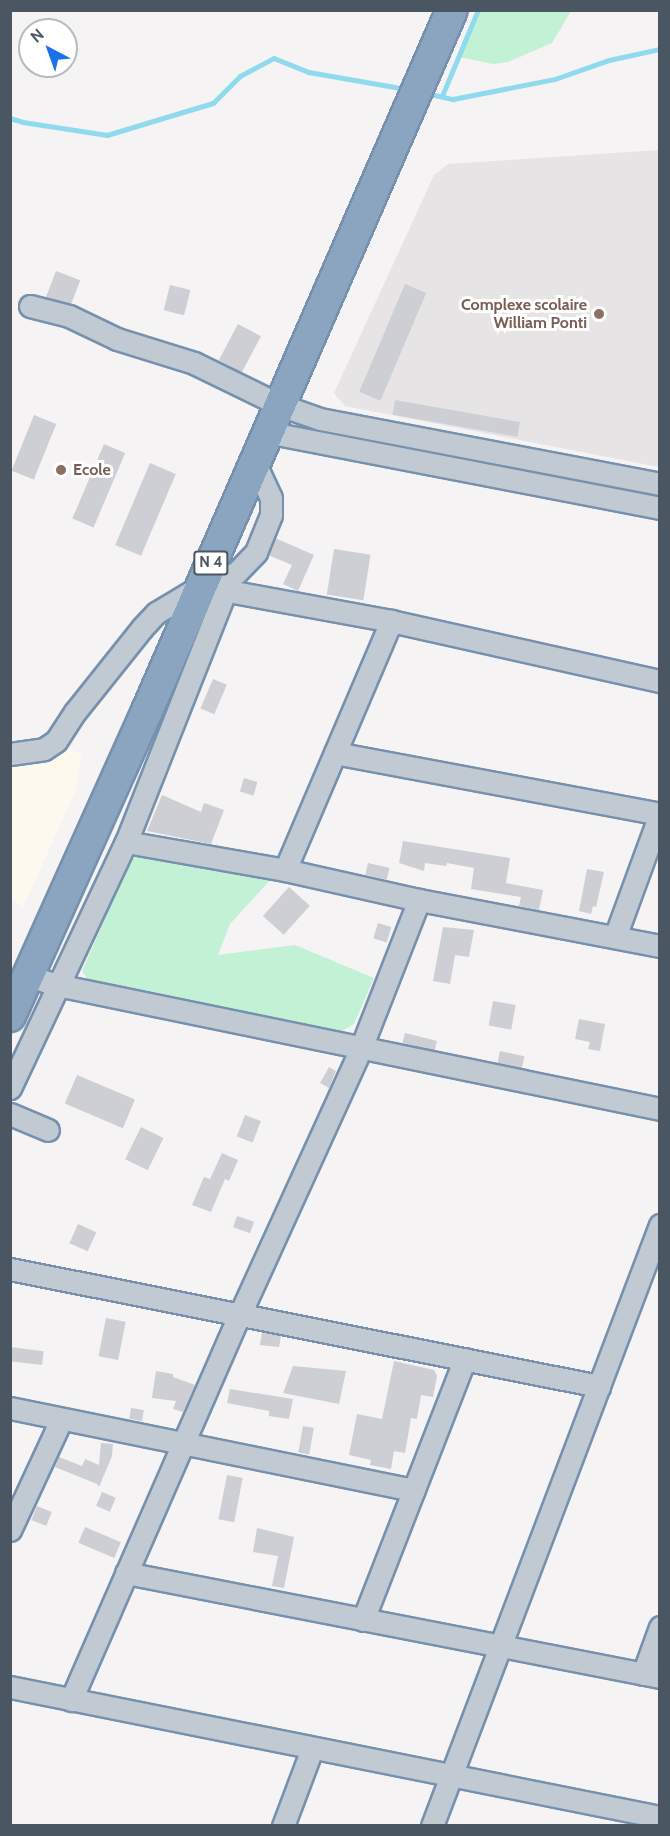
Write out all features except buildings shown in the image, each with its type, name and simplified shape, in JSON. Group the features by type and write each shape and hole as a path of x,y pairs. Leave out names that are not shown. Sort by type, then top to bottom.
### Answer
{"highway":[{"name":"N 4","path":"10,1016 210,584 266,432 280,405 452,10"}],"street":[{"path":"30,306 69,316 117,339 320,419 660,484"},
{"path":"266,432 660,508"},
{"path":"10,1088 126,842 210,584"},
{"path":"10,754 44,749 56,741 75,712 156,613 210,584 391,621 660,681"},
{"path":"285,870 391,621"},
{"path":"335,753 660,814 615,937"},
{"path":"126,842 285,870 419,900 660,946"},
{"path":"71,1700 240,1314 361,1048 419,900"},
{"path":"28,976 57,985 660,1108"},
{"path":"10,1114 48,1130"},
{"path":"432,1826 599,1386 654,1253 660,1226"},
{"path":"10,1269 599,1386"},
{"path":"363,1620 465,1359"},
{"path":"10,1408 414,1490"},
{"path":"10,1530 61,1420"},
{"path":"126,1573 651,1675 660,1627"},
{"path":"10,1687 450,1777 660,1817"},
{"path":"283,1826 312,1749"}],"shaded area":[{"path":"659,150 659,467 345,406 334,393 434,175 448,164"},
{"path":"65,746 82,755 75,792 23,907 11,900 11,757"}],"green space":[{"path":"478,10 571,11 552,43 508,62 493,64 459,57"},
{"path":"144,855 271,879 230,924 218,955 295,945 374,978 354,1024 340,1032 90,982 82,971 131,859"}],"waterway":[{"path":"442,96 478,10"},
{"path":"426,93 453,99 555,79 609,60 660,49"},
{"path":"10,118 107,135 213,103 240,76 274,58 309,72 406,89"}],"place":[{"name":"Complexe scolaire William Ponti","path":"599,314"},
{"name":"Ecole","path":"61,470"}]}
